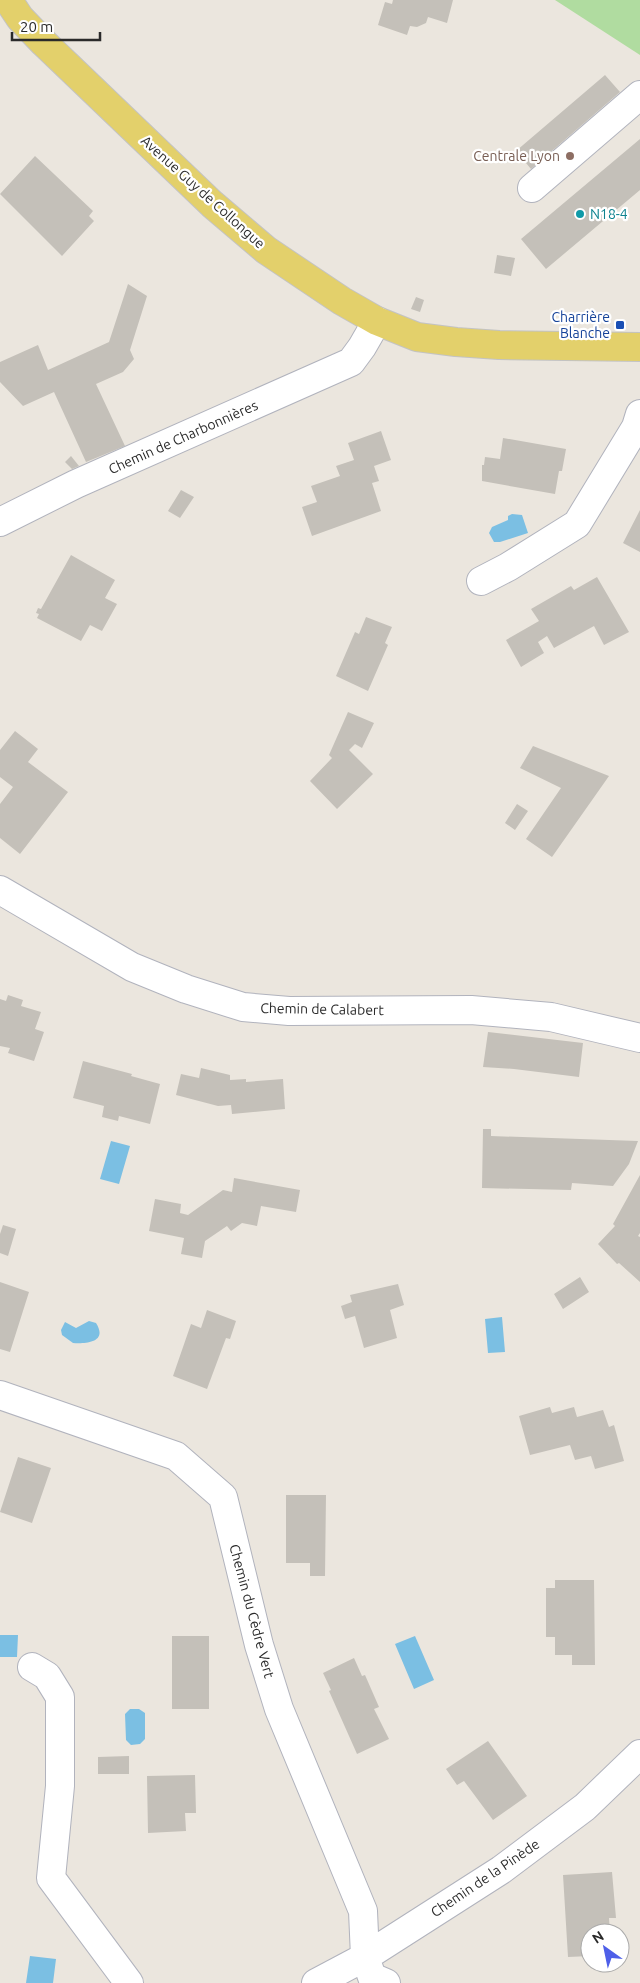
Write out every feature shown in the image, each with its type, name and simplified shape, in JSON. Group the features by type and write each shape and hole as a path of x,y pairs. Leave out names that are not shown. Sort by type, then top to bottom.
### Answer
{"main road":[{"name":"Avenue Guy de Collongue","path":"8,0 20,18 44,43 212,204 266,250 342,301 377,321 417,337 456,342 499,345 640,347"}],"street":[{"path":"532,188 640,95"},
{"name":"Chemin de Charbonnières","path":"0,522 76,484 351,362 362,348 377,321"},
{"path":"481,581 508,567 577,524 636,427 640,414"},
{"name":"Chemin de Calabert","path":"0,890 132,967 186,989 243,1007 289,1011 471,1010 551,1017 640,1038"},
{"name":"Chemin du Cèdre Vert","path":"0,1394 176,1456 223,1497 258,1645 279,1709 363,1911 366,1957"},
{"path":"32,1667 47,1676 60,1697 60,1786 51,1878 129,1983"},
{"name":"Chemin de la Pinède","path":"316,1983 366,1957 501,1870 585,1807 640,1754"},
{"path":"366,1957 372,1977 386,1983"}],"green space":[{"path":"555,0 640,0 640,55"}],"water":[{"path":"512,514 522,515 528,533 500,542 494,542 489,533 492,527 508,520 508,516"},
{"path":"111,1141 130,1146 119,1184 100,1179"},
{"path":"502,1317 505,1352 488,1353 485,1319"},
{"path":"89,1321 96,1323 99,1329 98,1338 90,1342 73,1343 62,1335 61,1330 65,1322 76,1328"},
{"path":"0,1635 18,1635 17,1657 0,1657"},
{"path":"415,1636 434,1680 414,1689 395,1644"},
{"path":"130,1709 139,1709 145,1713 145,1739 140,1744 131,1745 126,1740 125,1714"},
{"path":"30,1956 56,1959 53,1983 26,1983"}],"building":[{"path":"393,0 453,0 447,23 428,17 426,23 417,27 410,26 407,35 378,25 385,2 392,4"},
{"path":"605,75 620,92 531,169 516,151"},
{"name":"N18-4","path":"640,139 640,190 546,269 521,239"},
{"path":"35,156 93,211 89,216 94,221 62,256 0,194"},
{"path":"497,255 515,258 511,276 494,273"},
{"path":"128,284 147,296 130,350 134,359 123,372 96,384 125,446 86,462 54,392 23,406 0,382 0,362 38,345 48,370 109,342"},
{"path":"416,297 424,300 420,312 411,309"},
{"path":"381,431 391,460 374,466 379,481 372,483 381,511 312,536 302,507 317,502 311,486 340,476 336,466 354,460 348,443"},
{"path":"503,438 566,449 562,471 559,471 555,494 482,481 482,465 484,465 485,457 500,459"},
{"path":"71,456 79,466 72,469 65,462"},
{"path":"181,490 194,497 180,518 168,511"},
{"path":"640,510 640,552 623,543"},
{"path":"71,555 115,580 105,598 117,604 102,631 90,625 81,641 37,618 39,614 36,613 38,608 41,609"},
{"path":"597,577 629,632 604,645 594,626 554,648 547,636 538,642 544,653 521,667 506,640 539,621 531,609 571,586 574,590"},
{"path":"366,617 392,627 385,643 388,645 368,691 336,676 355,632 359,634"},
{"path":"348,712 374,723 362,748 355,744 349,750 373,774 337,809 310,781 332,758 329,755"},
{"path":"15,731 38,749 28,762 68,792 20,854 0,838 0,804 13,787 0,777 0,750"},
{"path":"533,746 609,776 552,857 526,839 561,788 520,768"},
{"path":"517,804 528,811 515,830 505,823"},
{"path":"8,995 23,1000 21,1006 41,1012 35,1029 44,1032 34,1061 8,1053 10,1048 0,1046 0,999 6,1001"},
{"path":"488,1032 583,1043 579,1077 483,1067"},
{"path":"83,1061 132,1074 131,1076 160,1084 150,1124 119,1116 118,1121 102,1117 104,1106 73,1098"},
{"path":"201,1068 230,1075 230,1080 246,1079 246,1082 283,1079 285,1109 232,1114 231,1105 218,1106 176,1095 181,1074 199,1078"},
{"path":"483,1129 491,1129 491,1136 638,1141 629,1164 613,1186 572,1183 571,1190 482,1188"},
{"path":"640,1175 640,1233 638,1236 640,1237 640,1282 619,1263 617,1264 598,1244 615,1226 613,1224"},
{"path":"234,1178 300,1190 296,1212 261,1206 257,1226 242,1223 231,1231 227,1226 205,1241 202,1258 181,1254 184,1238 149,1231 155,1199 181,1204 180,1213 188,1215 223,1190 232,1192"},
{"path":"3,1225 16,1229 8,1256 0,1253 0,1234"},
{"path":"580,1277 589,1292 563,1309 554,1294"},
{"path":"0,1282 29,1292 10,1352 0,1349"},
{"path":"398,1284 404,1305 390,1310 397,1338 364,1348 355,1316 345,1319 341,1306 352,1302 350,1295"},
{"path":"207,1310 236,1321 230,1339 226,1338 207,1389 173,1376 191,1324 201,1328"},
{"path":"550,1407 552,1413 574,1407 577,1417 603,1410 609,1427 614,1425 624,1461 595,1469 591,1456 575,1460 570,1445 530,1455 519,1416"},
{"path":"18,1457 51,1468 32,1523 0,1512"},
{"path":"286,1495 326,1495 325,1576 310,1576 310,1563 286,1563"},
{"path":"555,1580 594,1580 595,1665 572,1665 572,1655 555,1655 555,1637 546,1637 546,1588 555,1588"},
{"path":"172,1636 209,1636 209,1709 172,1709"},
{"path":"354,1658 362,1676 365,1675 379,1707 374,1709 389,1739 357,1754 323,1673"},
{"path":"488,1741 527,1796 493,1820 464,1781 457,1785 446,1769"},
{"path":"129,1756 129,1774 98,1774 98,1757"},
{"path":"195,1775 196,1813 185,1813 186,1831 148,1833 147,1776"},
{"path":"612,1872 616,1918 609,1918 609,1923 580,1923 580,1956 568,1957 563,1875"}],"place":[{"name":"Centrale Lyon","path":"570,156"},
{"name":"N18-4","path":"580,214"},
{"name":"Charrière Blanche","path":"620,325"}]}
